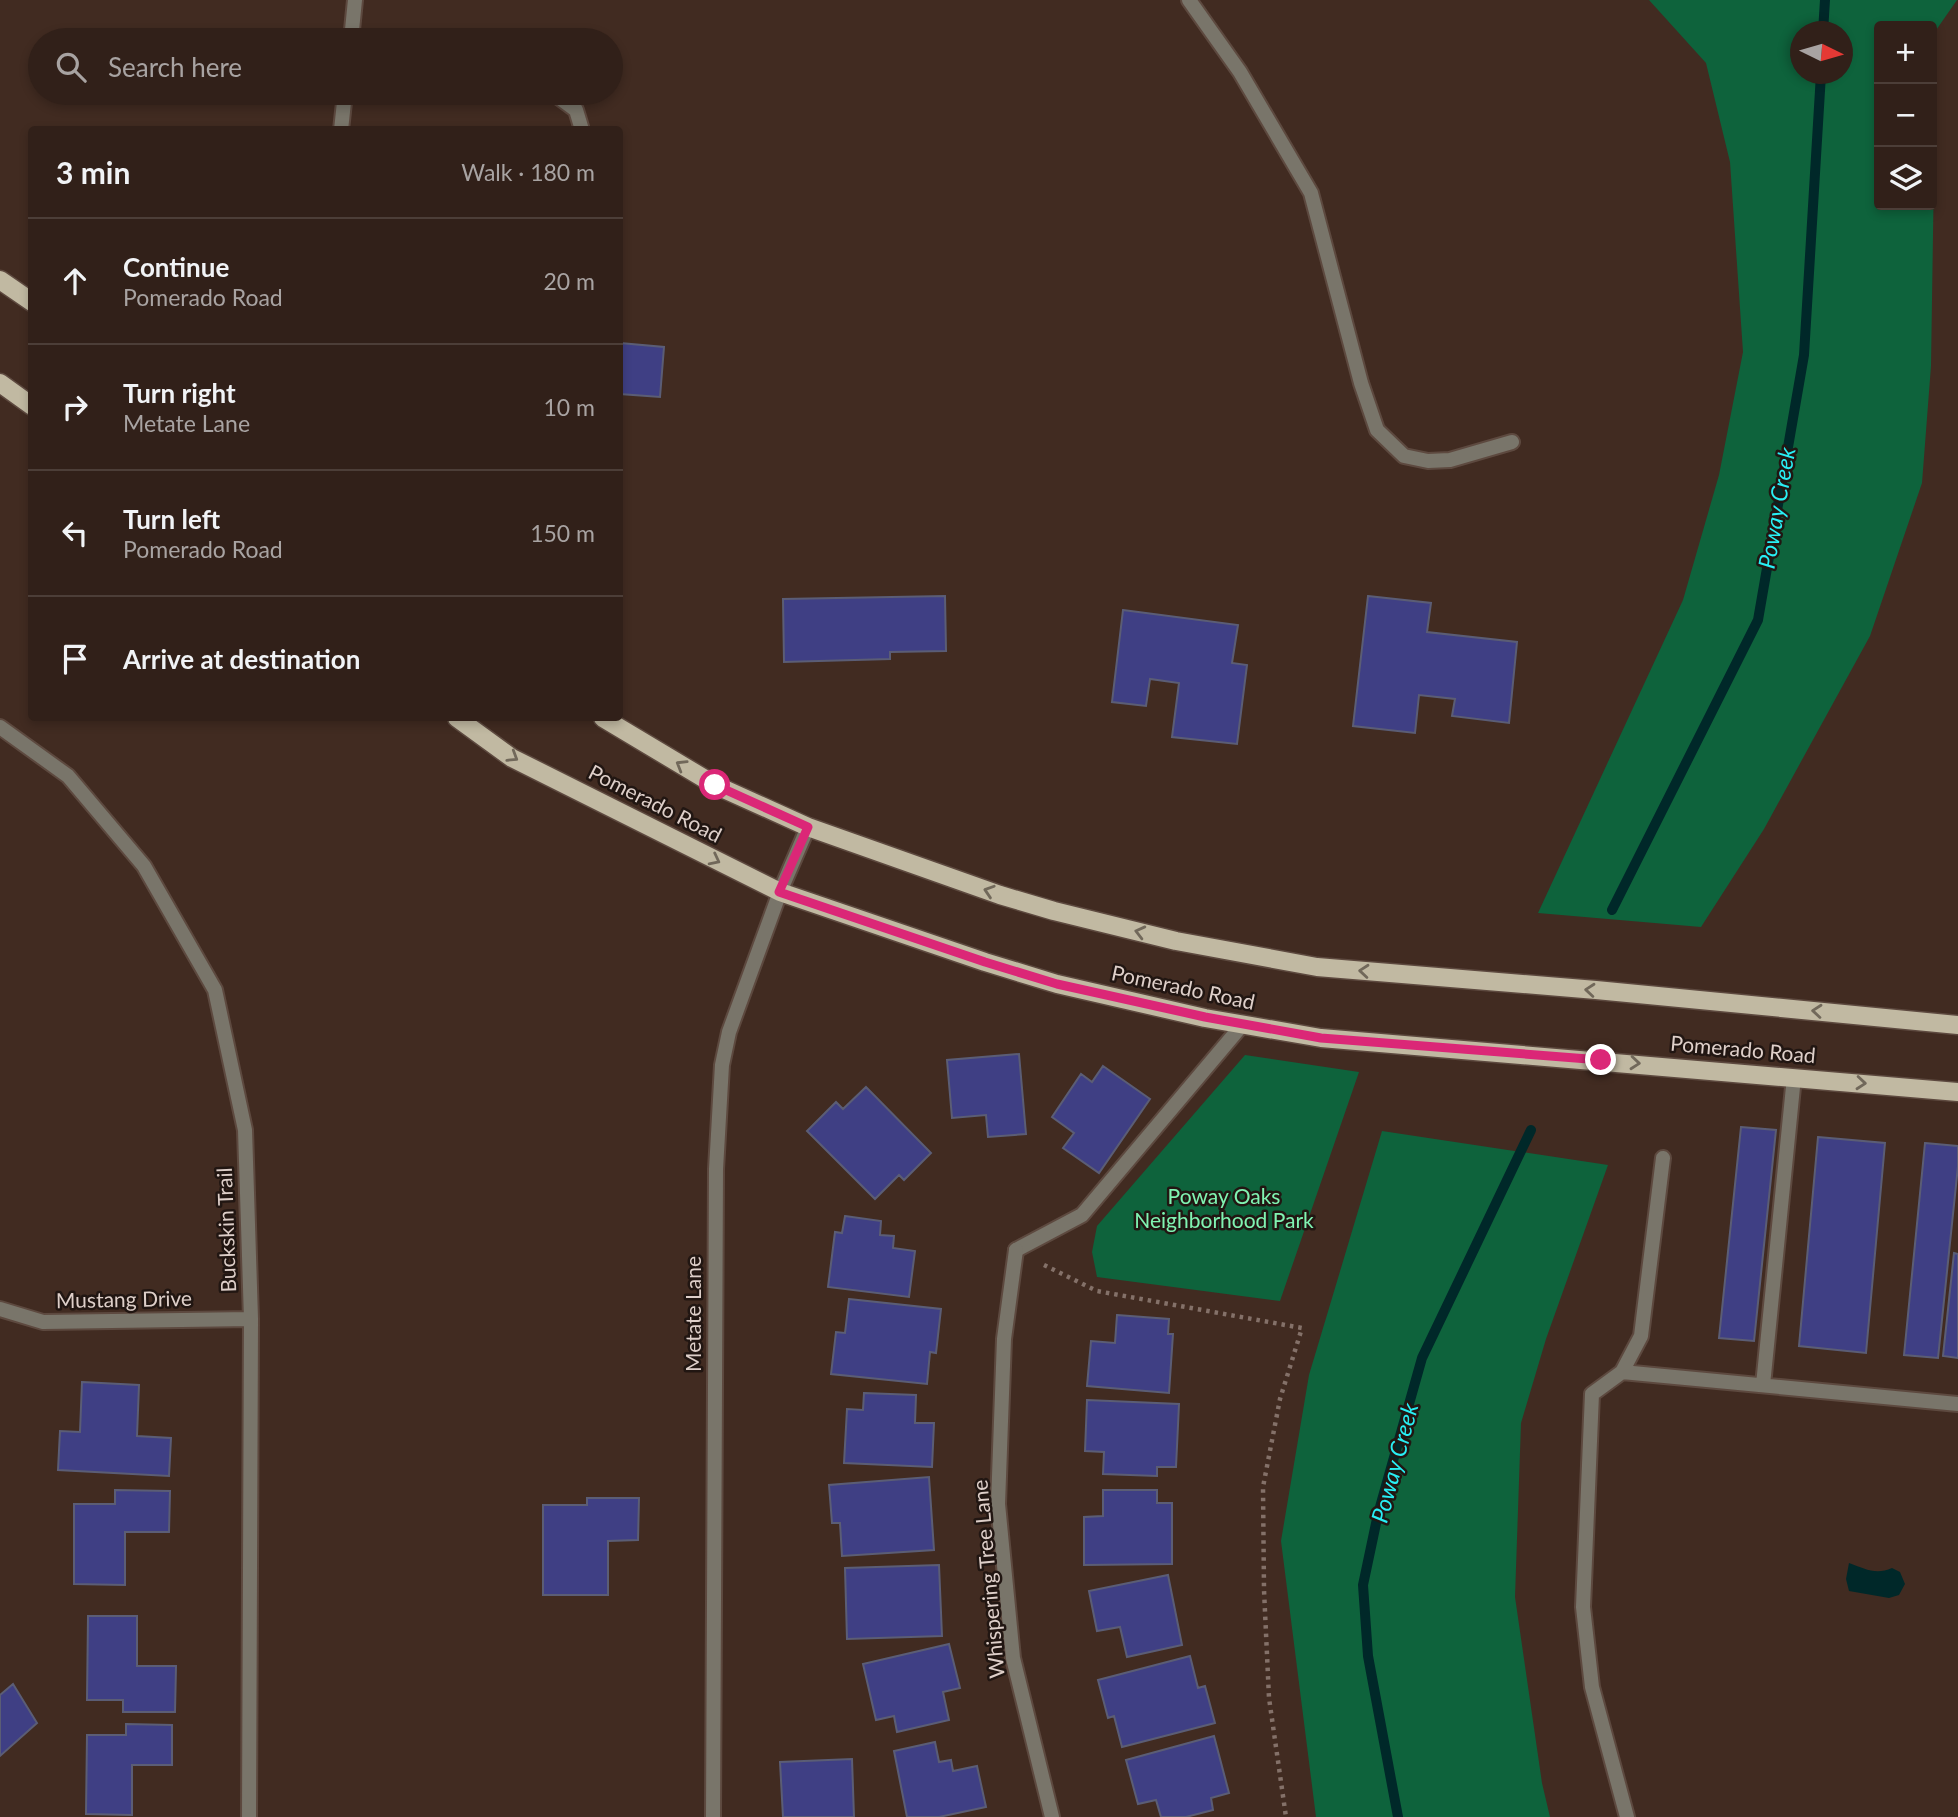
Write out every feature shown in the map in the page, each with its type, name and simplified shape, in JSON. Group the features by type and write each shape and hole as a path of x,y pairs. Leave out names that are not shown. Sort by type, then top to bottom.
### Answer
{"main road":[{"path":"0,280 28,299"},
{"path":"0,383 28,403"},
{"name":"Pomerado Road","path":"461,721 512,758 779,892 1057,984 1321,1038 1958,1092"},
{"name":"Pomerado Road","path":"608,721 715,785 808,827 936,873 1054,911 1176,941 1317,967 1596,990 1958,1025"}],"street":[{"path":"352,28 355,0"},
{"path":"1189,0 1240,72 1311,193 1361,383 1377,430 1404,456 1428,461 1450,460 1512,442"},
{"path":"341,126 344,105"},
{"path":"569,105 576,110 581,126"},
{"name":"Buckskin Trail","path":"0,727 68,776 144,866 215,990 245,1130 251,1319 249,1817"},
{"name":"Metate Lane","path":"713,1817 716,1169 722,1065 729,1031 779,892 808,827"},
{"path":"1016,1250 1082,1215 1243,1024"},
{"path":"1763,1385 1794,1077"},
{"path":"1627,1817 1592,1687 1583,1606 1592,1394 1622,1372 1641,1336 1663,1158"},
{"name":"Whispering Tree Lane","path":"1016,1250 1003,1339 998,1504 1013,1658 1052,1817"},
{"name":"Mustang Drive","path":"0,1308 43,1322 251,1319"},
{"path":"1622,1372 1958,1404"}],"path":[{"path":"1016,1250 1097,1291 1302,1328 1280,1399 1263,1487 1269,1698 1286,1817"}],"green space":[{"path":"1649,0 1957,0 1937,29 1937,21 1874,21 1874,210 1933,210 1931,366 1922,483 1870,636 1764,829 1701,927 1538,913 1683,600 1719,475 1743,352 1730,162 1706,63"},
{"name":"Poway Oaks Neighborhood Park","path":"1245,1055 1359,1072 1280,1301 1097,1277 1092,1252 1097,1226"},
{"path":"1382,1131 1608,1165 1546,1339 1521,1423 1515,1597 1542,1783 1550,1817 1316,1817 1281,1541 1309,1375"}],"water":[{"path":"1849,1563 1876,1571 1892,1568 1900,1572 1905,1584 1899,1595 1889,1598 1849,1591 1846,1579"}],"building":[{"path":"623,343 664,347 660,397 623,394"},
{"path":"945,596 946,651 890,652 890,659 784,662 783,599"},
{"path":"1368,596 1431,603 1427,632 1517,642 1509,723 1452,716 1455,699 1419,695 1415,733 1353,726"},
{"path":"1123,610 1238,625 1232,663 1247,665 1237,744 1172,737 1179,683 1150,679 1146,706 1112,702"},
{"path":"1019,1054 1026,1134 988,1137 986,1115 952,1118 947,1060"},
{"path":"1103,1066 1150,1099 1099,1173 1063,1148 1074,1133 1052,1117 1081,1074 1092,1082"},
{"path":"866,1087 931,1153 904,1180 899,1175 875,1199 807,1131 836,1102 843,1109"},
{"path":"1741,1127 1776,1130 1754,1341 1719,1338"},
{"path":"1818,1137 1885,1143 1866,1353 1799,1346"},
{"path":"1925,1143 1958,1146 1938,1358 1904,1355"},
{"path":"845,1216 881,1221 880,1235 894,1236 893,1248 915,1251 909,1297 828,1287 835,1232 842,1233"},
{"path":"1954,1253 1958,1254 1958,1358 1943,1356"},
{"path":"849,1299 941,1309 936,1353 930,1352 927,1384 831,1374 836,1332 845,1333"},
{"path":"1117,1315 1169,1319 1168,1334 1173,1334 1169,1393 1087,1386 1091,1341 1115,1343"},
{"path":"82,1382 139,1385 137,1436 171,1438 169,1476 58,1470 60,1431 80,1432"},
{"path":"864,1393 916,1395 915,1423 934,1423 932,1467 844,1463 847,1409 863,1410"},
{"path":"1087,1400 1179,1404 1176,1467 1157,1467 1157,1476 1103,1474 1104,1452 1085,1451"},
{"path":"929,1477 934,1550 842,1556 840,1523 832,1523 829,1485"},
{"path":"115,1490 170,1491 169,1532 125,1532 125,1585 74,1584 74,1504 115,1504"},
{"path":"1103,1490 1157,1490 1157,1503 1172,1503 1172,1564 1084,1565 1084,1517 1103,1516"},
{"path":"587,1498 639,1498 638,1540 608,1541 608,1595 543,1595 543,1505 587,1505"},
{"path":"939,1565 942,1636 847,1639 845,1568"},
{"path":"1168,1575 1182,1645 1127,1657 1120,1627 1097,1631 1089,1591"},
{"path":"88,1616 137,1616 137,1666 176,1666 175,1712 123,1712 123,1700 87,1700"},
{"path":"949,1644 960,1688 943,1692 949,1720 897,1732 894,1716 876,1720 863,1664"},
{"path":"1190,1656 1198,1688 1205,1686 1215,1723 1122,1747 1114,1716 1108,1718 1098,1680"},
{"path":"13,1684 37,1723 0,1756 0,1695"},
{"path":"126,1724 172,1725 172,1765 132,1765 132,1815 86,1814 87,1735 126,1735"},
{"path":"1214,1736 1229,1793 1211,1798 1213,1810 1186,1817 1161,1817 1156,1800 1138,1804 1126,1760"},
{"path":"935,1742 939,1762 951,1760 953,1771 977,1766 986,1807 939,1817 907,1817 894,1751"},
{"path":"852,1759 854,1817 783,1817 780,1762"}],"waterway":[{"name":"Poway Creek","path":"1824,21 1825,0"},
{"name":"Poway Creek","path":"1612,910 1758,620 1804,355 1820,84"},
{"name":"Poway Creek","path":"1398,1817 1368,1656 1363,1585 1378,1514 1422,1358 1531,1130"}],"route":[{"path":"715,785 808,827 779,892 985,962 1057,984 1121,999 1321,1038 1601,1060"}]}
